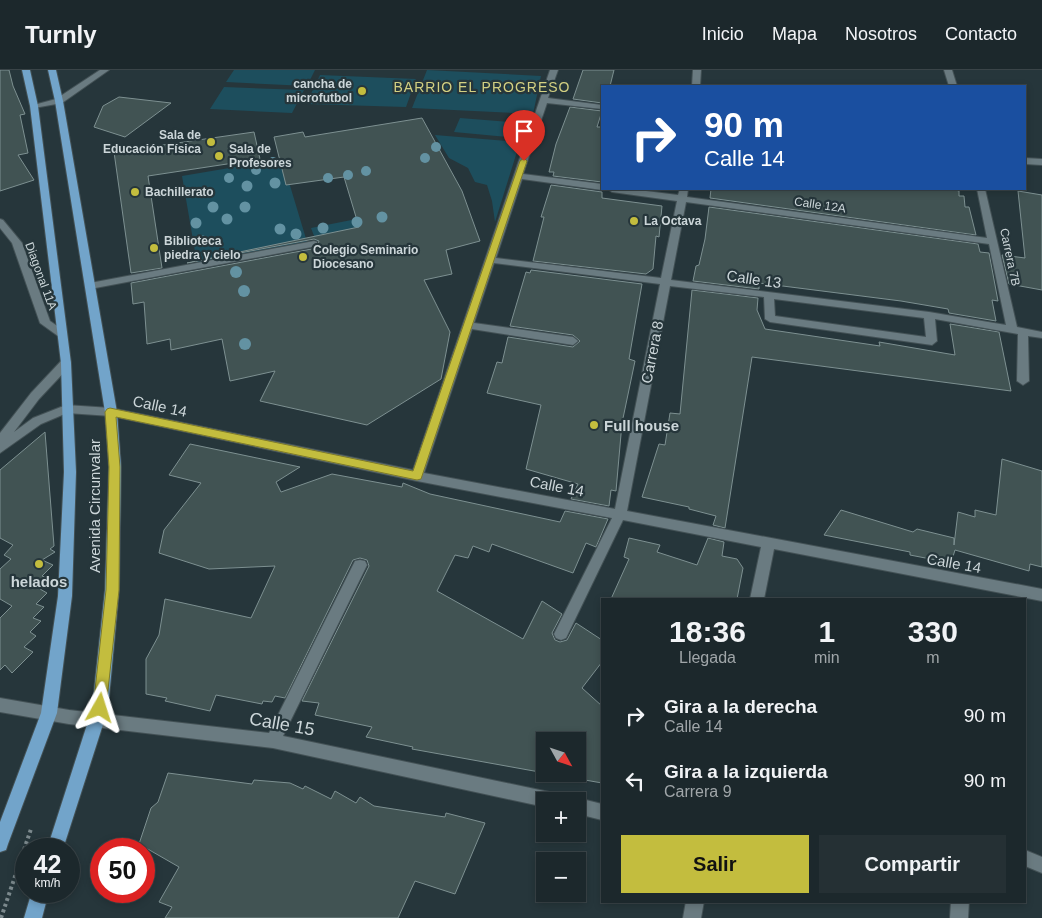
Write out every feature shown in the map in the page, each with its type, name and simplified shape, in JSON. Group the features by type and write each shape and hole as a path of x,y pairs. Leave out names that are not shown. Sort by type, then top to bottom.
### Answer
{"main road":[{"name":"Avenida Circunvalar","path":"0,844 49,712 64,596 70,472 66,409 66,363 34,106 26,70"},
{"name":"Avenida Circunvalar","path":"52,70 59,101 110,412 115,467 112,590 97,721 59,838"},
{"path":"33,918 37,903"}],"street":[{"path":"34,106 59,101 105,70"},
{"path":"417,476 554,70"},
{"path":"696,85 697,70"},
{"path":"948,70 953,85"},
{"path":"544,100 601,107"},
{"path":"1026,160 1042,162"},
{"path":"518,176 601,187"},
{"name":"Calle 12A","path":"626,190 683,194 994,242"},
{"name":"Carrera 7B","path":"981,190 1018,332 1023,381"},
{"name":"Carrera 8","path":"561,634 620,514 683,194"},
{"name":"Diagonal 11A","path":"0,222 17,243 45,324 62,334"},
{"path":"90,286 314,244"},
{"name":"Calle 13","path":"490,260 929,315 1042,335"},
{"path":"769,296 770,319 932,341 929,315"},
{"path":"468,325 573,341"},
{"path":"0,442 35,396 66,363"},
{"path":"0,449 37,421 66,409"},
{"name":"Calle 14","path":"66,409 110,412 417,476 620,514 768,545 1042,596"},
{"path":"757,598 768,545"},
{"path":"273,741 360,565"},
{"name":"Calle 15","path":"0,706 49,712 97,721 273,741 536,797"},
{"path":"586,808 601,812"},
{"path":"1026,858 1042,865"},
{"path":"692,918 695,903"},
{"path":"959,918 960,903"}],"shaded area":[{"path":"234,70 315,70 307,86 226,82"},
{"path":"427,70 541,76 533,114 412,108"},
{"name":"cancha de microfutbol","path":"320,75 416,79 406,107 306,104"},
{"path":"224,87 304,90 292,113 210,109"},
{"path":"460,118 522,123 517,138 454,132"},
{"path":"435,135 520,142 495,222 492,201 487,185 475,182 468,168 449,158"},
{"path":"282,159 307,242 197,263 182,176"},
{"path":"397,211 403,223 316,241 311,228"}],"building":[{"path":"0,70 9,70 13,86 25,114 20,115 28,153 18,155 34,180 0,191"},
{"path":"583,70 614,70 610,85 601,85 601,103 573,99"},
{"path":"119,97 171,103 125,137 94,127 103,106"},
{"path":"570,107 601,111 597,127 601,127 601,182 553,176 554,172 549,172 556,144"},
{"path":"422,118 462,191 480,241 446,250 452,274 424,280 450,332 441,379 367,425 260,401 275,371 230,381 222,339 171,350 170,339 147,344 144,302 133,304 131,283 317,248 319,241 314,239 187,263 359,227 344,177 286,185 274,137 303,132 305,137"},
{"path":"254,132 260,159 148,176 162,268 131,273 114,152"},
{"path":"551,185 602,192 602,198 662,206 659,237 656,236 653,269 646,274 533,261 544,217 541,217"},
{"path":"711,190 955,190 959,191 959,196 964,196 965,207 969,207 976,235 710,198"},
{"path":"1018,191 1042,195 1042,290 1009,284 1002,255 1025,258"},
{"path":"709,207 978,244 980,252 989,253 998,301 992,300 996,321 949,313 948,309 901,301 759,283 759,289 693,281 705,239"},
{"path":"531,270 642,284 629,359 635,361 622,423 616,491 611,490 609,506 571,499 578,484 526,469 541,405 487,393 497,362 502,363 508,337 573,347 580,341 573,335 510,326 526,272 530,273"},
{"path":"692,290 758,298 757,310 765,329 880,346 879,342 955,355 950,324 999,332 1011,391 752,357 725,528 713,525 716,516 689,509 689,507 642,497 659,444 665,445 670,413 680,414"},
{"path":"45,432 54,546 50,549 55,552 42,560 53,565 42,576 50,579 40,589 47,593 36,604 44,607 33,618 41,621 30,632 36,636 24,647 33,652 12,673 5,665 0,670 0,618 12,606 0,599 0,569 11,559 4,555 13,545 0,538 0,470"},
{"path":"190,444 300,467 276,482 281,492 332,474 402,487 403,483 430,494 560,522 565,511 608,519 596,547 586,543 573,573 492,544 489,552 473,546 468,558 455,555 437,591 523,639 542,601 562,614 552,633 555,640 560,642 567,640 576,623 601,639 601,663 582,688 601,705 601,783 586,780 586,732 536,732 536,771 412,749 413,747 366,737 372,727 315,715 319,703 302,701 369,566 367,560 360,558 353,560 285,698 275,696 272,702 263,701 262,704 216,695 210,711 165,701 167,698 146,694 146,659 159,635 165,599 251,618 275,566 209,569 159,553 164,530 201,483 169,475"},
{"path":"1002,459 1042,471 1042,567 1030,564 1029,571 955,550 951,563 910,555 910,552 824,535 841,510 913,532 917,529 954,538 954,545 958,512 975,517 975,510 996,515"},
{"path":"629,538 660,545 657,552 697,565 708,538 724,542 722,556 737,559 743,568 737,598 611,598 629,559 624,557"},
{"path":"168,773 252,784 254,780 290,783 303,789 305,786 331,799 335,791 356,803 360,797 374,806 445,817 446,813 485,823 455,894 415,881 398,918 165,918 172,907 159,902 179,867 155,853 155,838 141,838 151,808 158,802"}],"place":[{"name":"cancha de microfutbol","path":"362,91"},
{"name":"Sala de Educación Física","path":"211,142"},
{"name":"Sala de Profesores","path":"219,156"},
{"name":"Bachillerato","path":"135,192"},
{"name":"La Octava","path":"634,221"},
{"name":"Biblioteca piedra y cielo","path":"154,248"},
{"name":"Colegio Seminario Diocesano","path":"303,257"},
{"name":"Full house","path":"594,425"},
{"name":"helados","path":"39,564"}],"district":[{"name":"BARRIO EL PROGRESO","path":"482,87"}],"route":[{"path":"100,708 112,590 115,467 110,412 417,476 524,161"}]}
